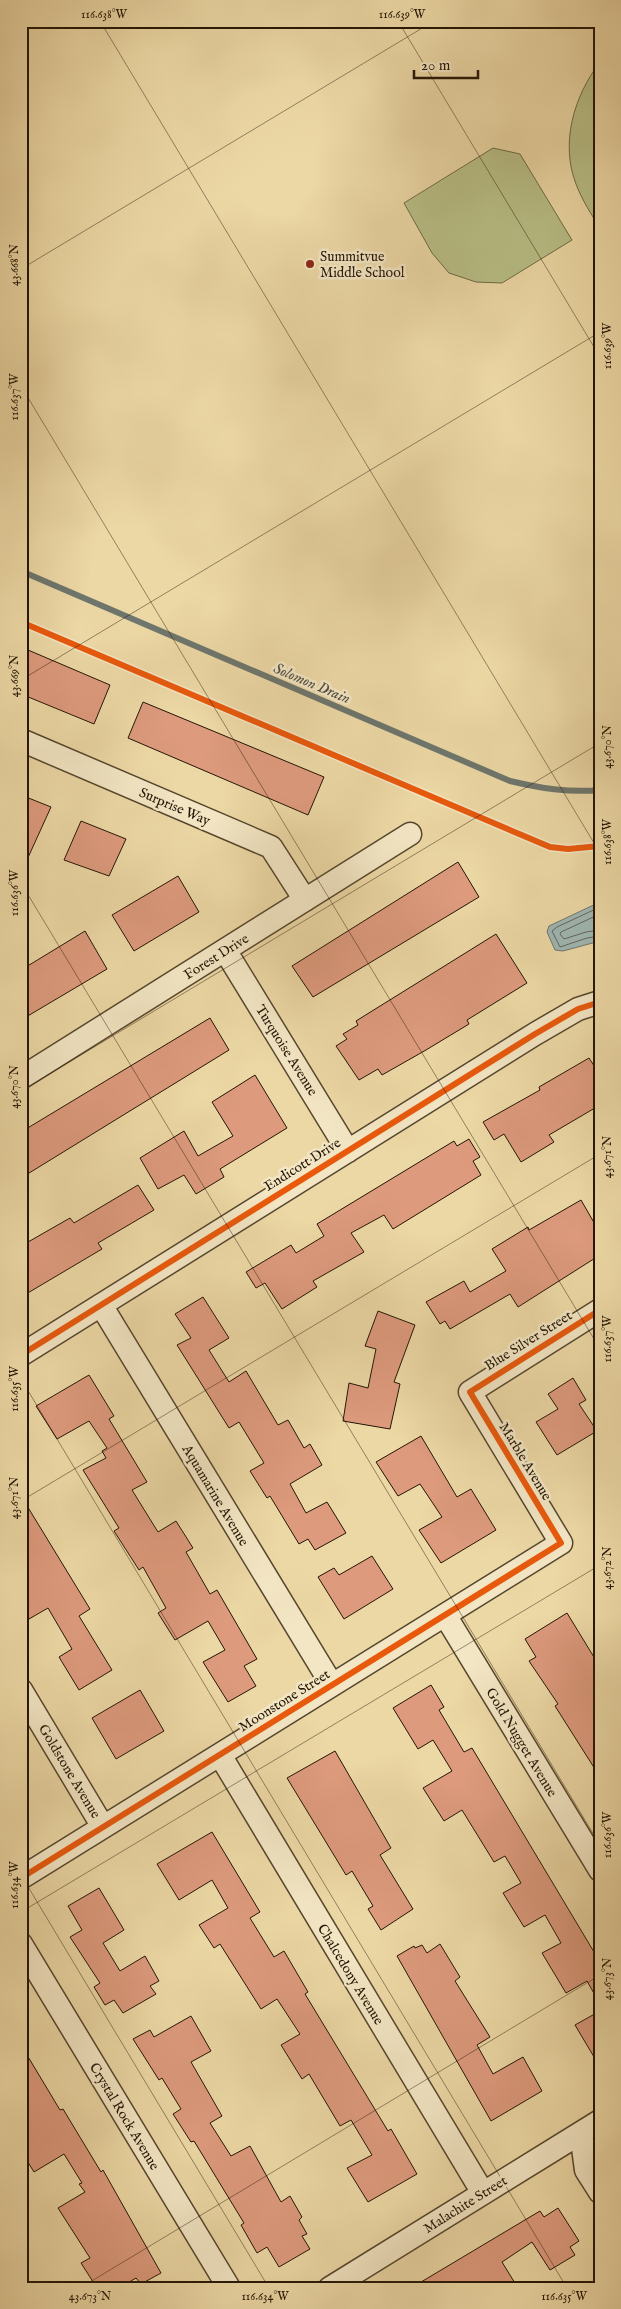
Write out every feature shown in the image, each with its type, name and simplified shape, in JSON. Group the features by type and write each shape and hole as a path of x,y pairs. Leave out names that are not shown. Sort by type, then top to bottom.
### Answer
{"street":[{"name":"Surprise Way","path":"21,740 271,847 305,900"},
{"name":"Forest Drive","path":"21,1078 410,834"},
{"name":"Turquoise Avenue","path":"225,950 348,1150"},
{"name":"Endicott Drive","path":"21,1355 535,1034 578,1009 600,1002"},
{"name":"Aquamarine Avenue","path":"100,1305 332,1685"},
{"name":"Blue Silver Street","path":"470,1392 600,1310"},
{"name":"Marble Avenue","path":"470,1392 561,1543"},
{"name":"Moonstone Street","path":"21,1878 561,1543"},
{"name":"Gold Nugget Avenue","path":"445,1615 600,1870"},
{"name":"Goldstone Avenue","path":"21,1690 103,1827"},
{"name":"Chalcedony Avenue","path":"220,1755 483,2193"},
{"name":"Crystal Rock Avenue","path":"21,1944 229,2288"},
{"name":"Malachite Street","path":"330,2288 483,2193 594,2132"},
{"path":"594,2132 586,2170 600,2192"}],"green space":[{"path":"600,62 600,228 578,190 571,168 569,152 572,120 577,105 591,75"},
{"path":"493,148 520,154 572,240 502,283 476,282 449,273 432,253 404,203"}],"water":[{"path":"600,902 600,941 563,951 555,950 547,932 549,926"}],"building":[{"path":"21,647 110,685 94,724 21,694"},
{"path":"143,702 324,777 308,815 128,738"},
{"path":"21,795 51,807 21,873"},
{"path":"81,821 126,839 109,876 64,860"},
{"path":"458,862 479,897 313,997 292,966"},
{"path":"178,876 199,912 134,951 112,915"},
{"path":"85,931 107,969 21,1020 21,970"},
{"path":"496,934 527,983 467,1020 469,1024 426,1050 382,1075 378,1069 359,1080 336,1046 347,1039 343,1034 358,1025 356,1021"},
{"path":"210,1018 229,1050 21,1178 21,1132"},
{"path":"589,1058 600,1075 600,1105 549,1135 554,1142 521,1162 504,1134 494,1140 483,1122 540,1090 539,1087"},
{"path":"255,1075 287,1128 220,1169 224,1177 196,1194 184,1175 158,1189 140,1158 184,1131 198,1156 233,1136 212,1102"},
{"path":"469,1139 480,1157 473,1161 481,1175 393,1229 384,1215 351,1233 364,1252 313,1281 317,1287 282,1309 265,1283 256,1288 246,1272 291,1245 296,1253 324,1236 317,1224 454,1141 457,1146"},
{"path":"138,1185 154,1210 98,1243 102,1249 21,1297 21,1246 70,1218 74,1223"},
{"path":"581,1200 600,1233 600,1255 518,1307 510,1294 450,1329 445,1321 440,1324 426,1302 464,1281 470,1292 506,1271 492,1249 528,1227 529,1230"},
{"path":"203,1297 229,1338 209,1350 229,1382 246,1371 278,1425 288,1420 304,1448 310,1444 322,1465 290,1484 306,1513 327,1502 346,1533 315,1550 308,1539 299,1544 270,1496 267,1498 250,1471 264,1463 239,1422 229,1428 177,1345 191,1338 175,1314"},
{"path":"378,1311 415,1325 394,1382 400,1384 390,1429 343,1421 349,1383 368,1388 376,1349 365,1346"},
{"path":"89,1375 114,1416 109,1419 147,1482 132,1490 158,1532 176,1521 193,1548 186,1552 210,1594 217,1590 257,1659 244,1666 256,1686 228,1702 203,1662 225,1650 208,1621 175,1640 158,1613 166,1608 143,1567 139,1570 114,1531 119,1528 83,1470 106,1458 102,1451 107,1448 89,1421 57,1439 36,1406"},
{"path":"573,1378 586,1400 579,1404 597,1431 557,1455 536,1422 558,1409 548,1394"},
{"path":"421,1436 457,1497 471,1489 496,1530 441,1563 419,1530 442,1517 420,1484 398,1496 376,1462"},
{"path":"21,1496 90,1609 79,1616 112,1670 79,1690 59,1657 72,1649 48,1608 29,1619 21,1605"},
{"path":"372,1556 393,1589 344,1619 318,1577 334,1568 339,1575"},
{"path":"567,1613 600,1667 600,1777 555,1706 558,1704 529,1661 536,1657 525,1639"},
{"path":"431,1685 444,1707 439,1710 464,1752 472,1748 600,1962 600,2004 587,1981 566,1993 542,1953 561,1943 545,1915 524,1927 503,1893 521,1883 505,1856 494,1862 462,1810 444,1821 423,1788 452,1771 433,1740 418,1749 393,1708"},
{"path":"140,1690 164,1731 116,1759 92,1718"},
{"path":"335,1751 391,1848 380,1855 413,1909 381,1930 368,1909 373,1906 352,1871 346,1875 287,1778"},
{"path":"212,1832 260,1912 250,1918 274,1957 284,1951 308,1992 305,1994 388,2131 391,2129 417,2174 368,2202 347,2168 372,2155 351,2120 340,2126 309,2074 302,2079 281,2045 300,2034 277,1999 261,2009 220,1944 214,1948 199,1925 228,1908 212,1880 179,1900 157,1864"},
{"path":"99,1888 124,1930 103,1943 120,1971 145,1956 159,1981 150,1986 156,1994 123,2013 114,2000 105,2005 94,1987 100,1983 70,1937 82,1930 68,1906"},
{"path":"440,1944 460,1977 455,1981 490,2037 477,2045 493,2074 523,2057 542,2091 491,2121 397,1956 414,1946 415,1948 422,1945 427,1953"},
{"path":"600,2011 600,2067 575,2025"},
{"path":"191,2016 211,2051 191,2062 222,2116 210,2123 231,2156 250,2146 281,2202 290,2196 302,2217 299,2220 307,2234 302,2236 310,2249 279,2267 267,2247 257,2253 241,2225 244,2223 194,2141 191,2142 173,2114 181,2109 162,2078 159,2080 133,2039 150,2030 154,2037"},
{"path":"21,2045 60,2110 63,2109 101,2172 103,2170 161,2273 141,2284 136,2278 119,2288 97,2288 81,2263 90,2258 58,2208 85,2192 79,2184 82,2183 64,2154 34,2172 21,2151"},
{"path":"558,2208 579,2241 570,2247 575,2255 550,2270 532,2242 502,2262 518,2288 411,2288 540,2211 544,2217"}],"waterway":[{"name":"Solomon Drain","path":"21,571 510,781 554,789 600,790"}],"cycle path":[{"path":"21,622 550,847 568,849 600,846"},
{"path":"21,1355 535,1034 578,1009 600,1002"},
{"path":"21,1878 561,1543 470,1392 600,1310"}],"place":[{"name":"Summitvue Middle School","path":"310,264"}]}
